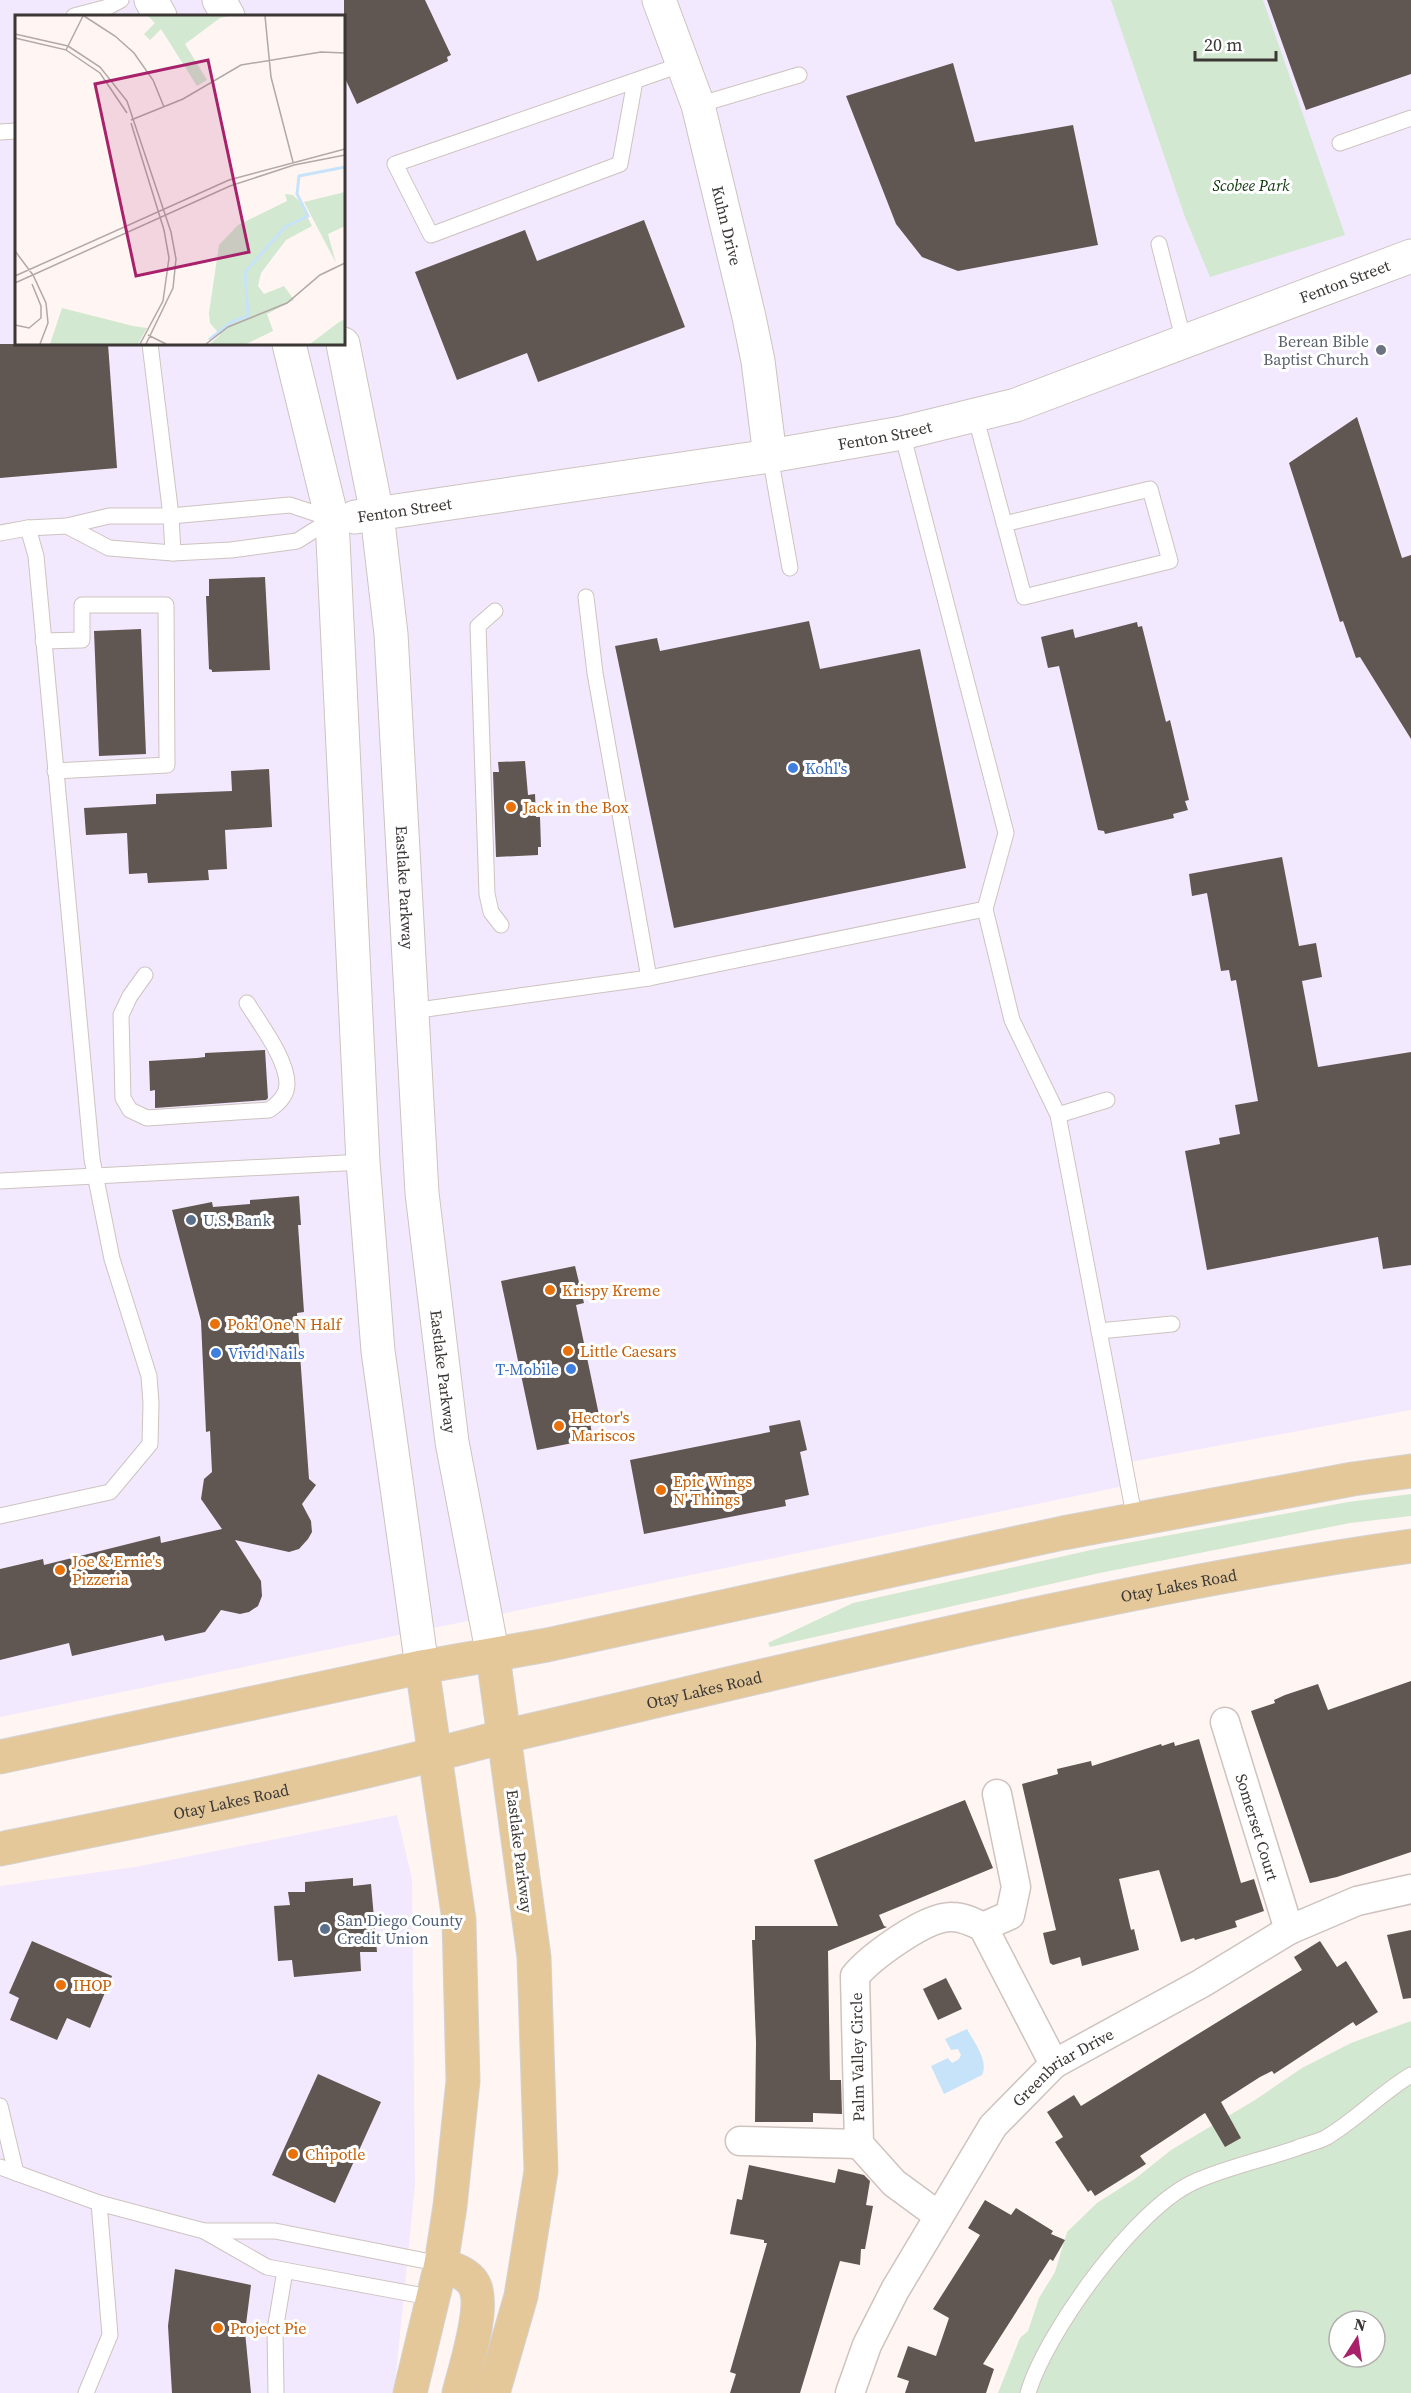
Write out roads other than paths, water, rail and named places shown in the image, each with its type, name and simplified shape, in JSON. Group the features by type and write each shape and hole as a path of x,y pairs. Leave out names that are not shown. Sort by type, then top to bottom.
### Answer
{"main road":[{"path":"151,0 159,15"},
{"path":"219,0 227,15"},
{"name":"Kuhn Drive","path":"659,0 698,105 754,339 770,456"},
{"name":"Fenton Street","path":"332,519 770,456 902,433 1016,405 1411,256"},
{"path":"289,345 332,519 363,1162 378,1351 459,1920 463,2081 450,2206 441,2264 435,2298 410,2393"},
{"name":"Eastlake Parkway","path":"343,345 377,514 391,634 422,1193 452,1442 506,1736 534,1957 541,2171 521,2296 493,2393"},
{"path":"0,1757 422,1667 493,1656 1063,1533 1353,1479 1411,1471"},
{"name":"Otay Lakes Road","path":"0,1849 172,1814 436,1755 506,1736 1074,1605 1411,1545"},
{"path":"441,2264 465,2274 474,2283 478,2295 477,2312 459,2393"}],"street":[{"name":"Somerset Court","path":"1225,1722 1289,1930"},
{"path":"997,1794 1017,1887 1011,1915 982,1927 1054,2064"},
{"name":"Greenbriar Drive","path":"850,2393 867,2345 895,2290 993,2126 1054,2064 1202,1983 1289,1930 1357,1901 1411,1889"},
{"name":"Palm Valley Circle","path":"939,2216 894,2183 859,2144 855,1976 875,1955 927,1924 951,1916 971,1921 982,1927"},
{"name":"Palm Valley Circle","path":"740,2141 859,2144"}],"lane":[{"path":"78,15 108,7 121,0"},
{"path":"635,81 620,164 431,235 395,164 684,64"},
{"path":"698,105 799,75"},
{"path":"1340,143 1411,118"},
{"path":"0,132 15,130"},
{"path":"1159,244 1184,342"},
{"path":"150,345 171,516 173,553"},
{"path":"975,415 1004,524 1024,597 1170,561 1150,489 1004,524"},
{"path":"902,433 1006,833 985,909 1012,1020 1058,1115 1135,1520"},
{"path":"770,456 790,568"},
{"path":"0,533 28,528 67,526 109,516 171,516 290,505 332,519"},
{"path":"67,526 109,548 173,553 231,550 297,541 332,519"},
{"path":"0,1516 110,1492 150,1444 149,1376 112,1259 95,1177 36,556 28,528"},
{"path":"586,597 596,673 649,978"},
{"path":"43,641 82,640 82,605 166,605 167,765 55,771"},
{"path":"495,611 478,626 487,894 491,912 501,925"},
{"path":"412,1011 649,978 985,909"},
{"path":"145,975 130,996 121,1015 123,1098 130,1110 147,1118 269,1110 282,1100 287,1085 279,1055 247,1003"},
{"path":"1058,1115 1107,1100"},
{"path":"0,1181 363,1162"},
{"path":"1099,1331 1172,1324"},
{"path":"1028,2393 1078,2296 1157,2205 1191,2183 1206,2177 1326,2138 1360,2115 1394,2085 1411,2075"},
{"path":"0,2106 16,2173"},
{"path":"0,2167 99,2203 204,2231 267,2267 435,2298"},
{"path":"86,2393 110,2335 99,2203"},
{"path":"204,2231 275,2231 441,2264"},
{"path":"276,2393 275,2330 285,2271"}],"water":[{"path":"967,2029 982,2058 984,2070 982,2075 944,2094 931,2066 948,2058 952,2063 959,2059 961,2055 958,2049 951,2050 945,2039"}],"place":[{"name":"Berean Bible Baptist Church","path":"1381,350"},
{"name":"Kohl's","path":"793,768"},
{"name":"Jack in the Box","path":"511,807"},
{"name":"U.S. Bank","path":"191,1220"},
{"name":"Krispy Kreme","path":"550,1290"},
{"name":"Poki One N Half","path":"215,1324"},
{"name":"Little Caesars","path":"568,1351"},
{"name":"Vivid Nails","path":"216,1353"},
{"name":"T-Mobile","path":"571,1369"},
{"name":"Hector's Mariscos","path":"559,1426"},
{"name":"Epic Wings N' Things","path":"661,1490"},
{"name":"Joe & Ernie's Pizzeria","path":"60,1570"},
{"name":"San Diego County Credit Union","path":"325,1929"},
{"name":"IHOP","path":"61,1985"},
{"name":"Chipotle","path":"293,2154"},
{"name":"Project Pie","path":"218,2328"}],"park label":[{"name":"Scobee Park","path":"1251,185"}]}
